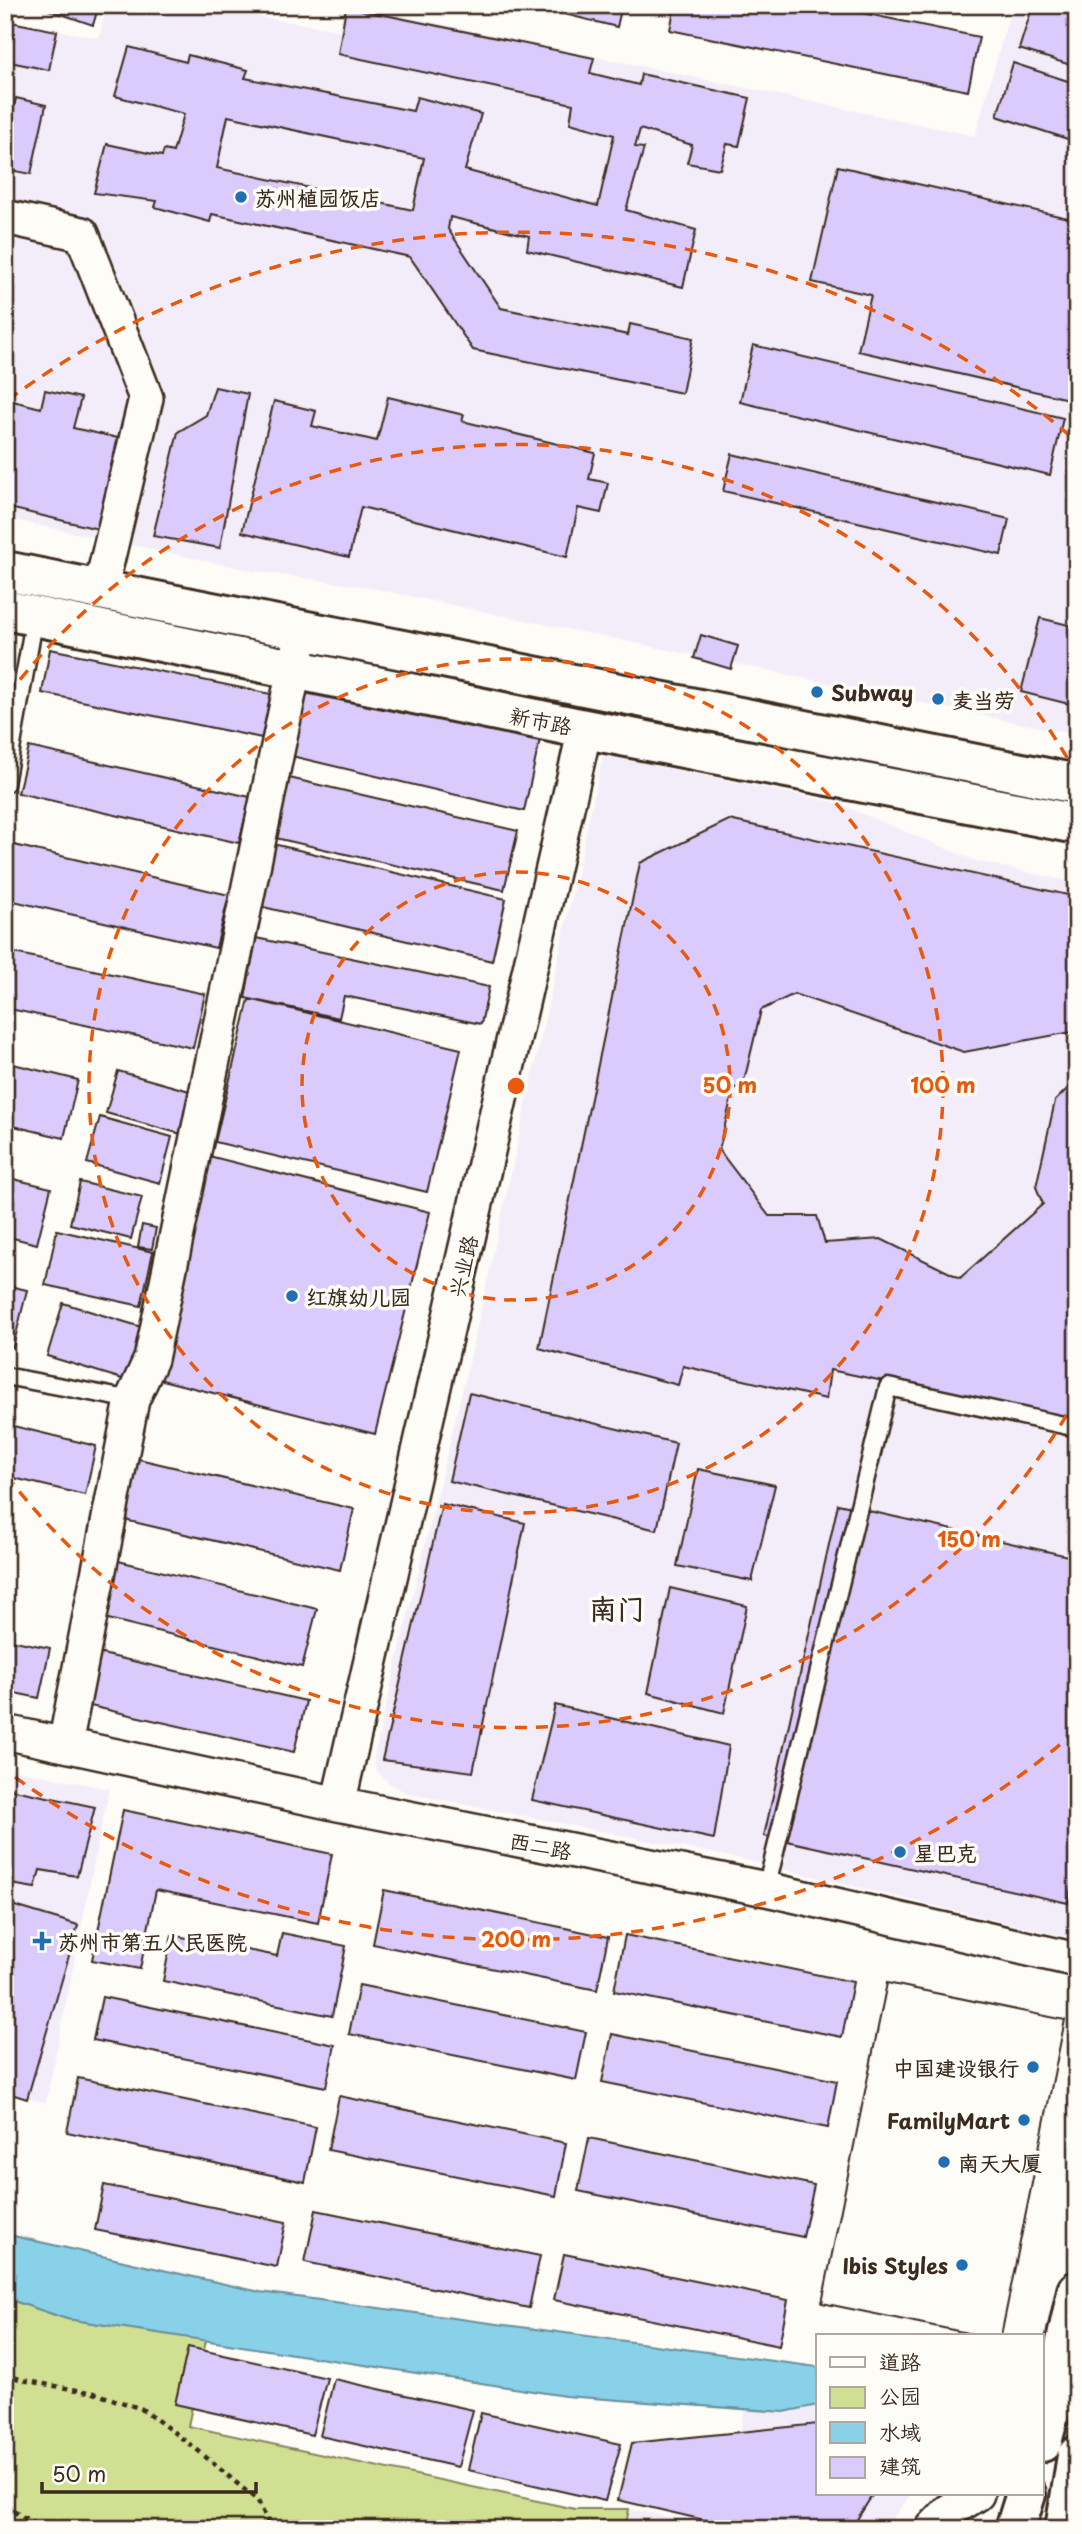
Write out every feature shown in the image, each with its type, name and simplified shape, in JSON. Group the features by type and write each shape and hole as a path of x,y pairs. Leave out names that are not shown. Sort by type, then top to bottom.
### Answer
{"main road":[{"name":"新市路","path":"5,571 32,601 295,670 1077,824"},
{"name":"新市路","path":"32,601 100,591 1077,783"},
{"path":"1044,2434 1077,2291"},
{"path":"1065,2529 1076,2469"},
{"path":"1015,2529 1025,2496"}],"street":[{"path":"5,216 82,234 146,398 100,591"},
{"path":"65,1745 132,1400 151,1359 302,631"},
{"name":"兴业路","path":"338,1804 586,729"},
{"name":"西二路","path":"5,1731 338,1804 766,1889 1077,1960"},
{"path":"932,2529 949,2511 974,2496"}],"lane":[{"path":"5,784 32,601"},
{"path":"5,1376 132,1400"},
{"path":"766,1889 888,1387 1077,1428"}],"path":[{"path":"5,2374 22,2380 94,2393 142,2409 195,2448 258,2501 271,2529"},
{"path":"5,2506 43,2529"}],"shaded area":[{"path":"107,5 188,5 339,30 345,5 349,5 975,136 1012,5 1077,5 1077,735 366,587 254,571 5,518 5,21 99,38"},
{"path":"603,755 834,802 976,861 1077,883 1077,1936 1062,1936 736,1858 407,1793 389,1783 375,1769 374,1756 472,1350"},
{"name":"苏州市第五人民医院","path":"5,1768 109,1789 46,2103 5,2092"},
{"path":"816,2405 816,2496 910,2496 885,2529 625,2529 629,2509 721,2527 745,2409 784,2412"}],"green space":[{"path":"5,2298 67,2319 206,2340 188,2426 575,2509 629,2509 625,2529 5,2529"}],"water":[{"path":"5,2234 260,2292 816,2367 816,2405 784,2412 565,2396 67,2319 5,2298"}],"building":[{"path":"35,5 99,5 93,25"},
{"path":"528,5 622,5 617,27"},
{"path":"675,5 824,5 979,37 968,91 670,30"},
{"path":"1033,5 1054,5 1077,12 1077,67 1019,49"},
{"name":"苏州植园饭店","path":"346,7 594,58 590,73 639,85 641,74 750,98 739,146 727,144 720,169 687,163 692,145 640,129 635,147 644,148 626,210 696,230 683,287 527,250 529,236 450,217 448,229 501,308 628,335 630,324 693,338 682,393 473,350 410,257 212,214 210,222 155,207 157,201 94,193 107,144 162,156 164,150 173,152 184,114 115,96 129,47 186,62 188,55 248,70 245,78 413,111 417,97 481,114 465,170 598,206 614,135 570,123 573,104 338,54","holes":["228,116 424,158 413,210 217,168"]},
{"path":"11,22 57,31 49,70 5,61"},
{"path":"1013,63 1077,84 1077,142 997,116"},
{"path":"16,98 46,105 31,174 5,169 5,145"},
{"path":"838,166 1077,220 1077,401 858,351 871,295 812,282"},
{"path":"753,345 1063,418 1050,475 740,402"},
{"path":"215,387 248,394 220,548 153,536 178,432 206,415"},
{"path":"45,390 81,398 73,428 118,438 108,477 123,481 111,532 5,507 5,415 9,400 41,408"},
{"path":"388,397 464,415 462,421 595,453 589,479 608,483 601,513 578,508 567,557 361,507 349,557 242,532 274,401 316,411 312,426 377,441"},
{"path":"732,454 1009,519 1001,555 723,491"},
{"path":"1040,618 1077,627 1077,706 1021,692"},
{"path":"701,635 738,646 731,669 694,658"},
{"path":"50,649 271,694 262,738 42,693"},
{"path":"299,686 540,739 524,811 283,754"},
{"path":"29,747 250,797 239,843 18,793"},
{"path":"285,777 518,831 504,890 271,837"},
{"path":"729,820 1077,897 1077,1031 964,1052 794,994 761,1010 742,1090 734,1087 719,1150 769,1216 817,1216 825,1243 881,1239 960,1278 1043,1204 1036,1187 1055,1101 1077,1079 1077,1421 830,1370 826,1399 683,1366 678,1385 539,1348 640,863"},
{"path":"273,844 506,899 492,961 259,906"},
{"path":"14,845 229,895 216,948 5,899 5,881"},
{"path":"256,938 489,987 481,1024 344,996 339,1018 245,998"},
{"path":"5,951 205,994 193,1048 5,1008"},
{"path":"249,999 461,1049 427,1192 215,1142"},
{"path":"5,1062 78,1080 64,1138 5,1124"},
{"path":"118,1071 193,1092 181,1134 106,1113"},
{"path":"100,1117 172,1137 160,1183 87,1163"},
{"name":"红旗幼儿园","path":"205,1155 430,1212 375,1434 150,1377"},
{"path":"5,1177 51,1188 37,1244 5,1236"},
{"path":"80,1182 142,1197 131,1239 70,1224"},
{"path":"142,1225 156,1228 152,1249 138,1247"},
{"path":"57,1230 153,1252 141,1306 45,1285"},
{"path":"5,1285 27,1290 13,1347 5,1345"},
{"path":"63,1303 148,1329 132,1382 47,1356"},
{"path":"469,1393 676,1443 657,1530 449,1481"},
{"path":"5,1424 96,1446 85,1495 5,1476"},
{"path":"130,1457 354,1509 340,1570 116,1518"},
{"path":"698,1469 775,1485 752,1581 677,1566"},
{"path":"442,1504 525,1523 473,1772 382,1760"},
{"path":"838,1504 1077,1558 1077,1857 1068,1903 764,1836"},
{"path":"106,1558 317,1609 302,1667 92,1615"},
{"path":"670,1588 747,1606 724,1713 648,1693"},
{"path":"5,1639 50,1648 39,1698 5,1691"},
{"path":"89,1651 306,1701 294,1752 77,1703"},
{"path":"555,1705 729,1746 714,1839 532,1800"},
{"path":"5,1788 95,1807 77,1876 40,1870 35,1888 5,1883"},
{"path":"123,1810 332,1854 318,1923 156,1890 140,1969 92,1960"},
{"path":"384,1890 608,1937 597,1990 373,1944"},
{"path":"5,1903 78,1925 27,2099 5,2092"},
{"path":"282,1933 346,1946 332,2016 163,1981 172,1935 277,1956"},
{"path":"625,1935 853,1982 842,2037 614,1991"},
{"name":"南天大厦","path":"887,1983 1065,2020 1001,2334 972,2334 822,2303"},
{"name":"南天大厦","path":"887,1983 1065,2020 1001,2334 972,2334 822,2303"},
{"path":"359,1985 586,2032 576,2080 349,2034"},
{"path":"102,1997 335,2045 326,2087 93,2040"},
{"path":"612,2034 837,2081 828,2128 602,2082"},
{"path":"78,2078 316,2127 305,2182 67,2132"},
{"path":"339,2096 566,2143 556,2196 328,2150"},
{"path":"589,2138 814,2185 803,2237 578,2191"},
{"path":"104,2185 286,2222 277,2267 95,2230"},
{"path":"316,2210 540,2256 529,2308 305,2262"},
{"path":"564,2254 788,2300 779,2346 554,2300"},
{"path":"188,2347 327,2378 312,2435 175,2404"},
{"path":"334,2379 473,2410 458,2467 320,2436"},
{"path":"481,2413 621,2444 605,2501 468,2470"},
{"path":"816,2424 816,2496 872,2496 851,2529 743,2529 618,2500 632,2443"}],"place":[{"name":"苏州植园饭店","path":"241,197"},
{"name":"Subway","path":"817,692"},
{"name":"麦当劳","path":"938,699"},
{"name":"红旗幼儿园","path":"292,1296"},
{"name":"星巴克","path":"900,1852"},
{"name":"苏州市第五人民医院","path":"42,1941"},
{"name":"中国建设银行","path":"1033,2067"},
{"name":"FamilyMart","path":"1024,2120"},
{"name":"南天大厦","path":"944,2162"},
{"name":"Ibis Styles","path":"962,2265"}],"district":[{"name":"南门","path":"617,1607"}]}
